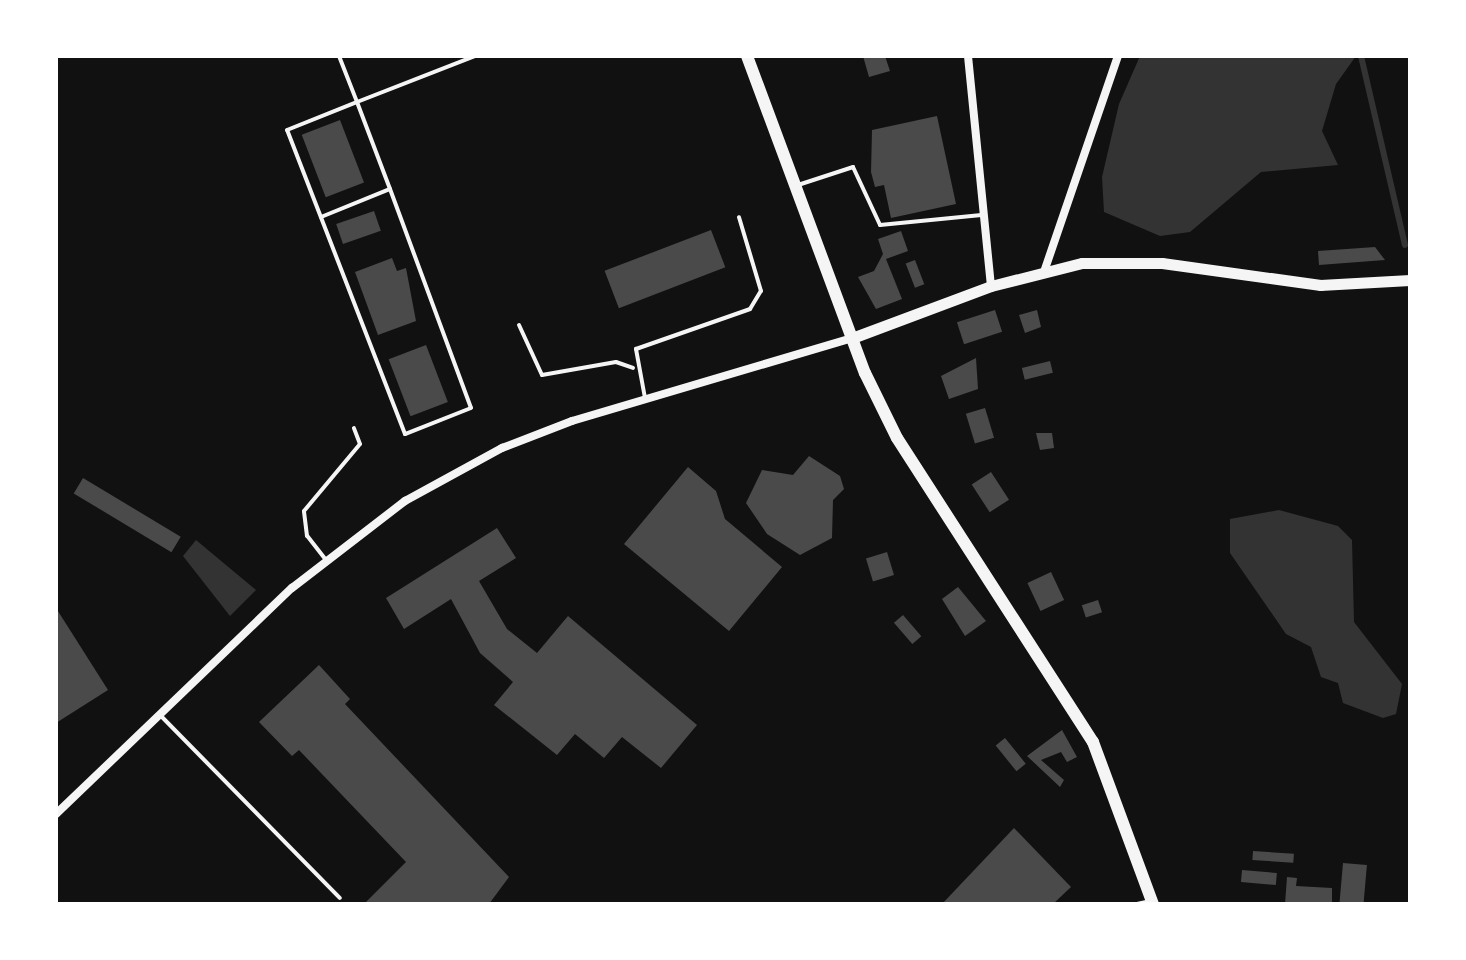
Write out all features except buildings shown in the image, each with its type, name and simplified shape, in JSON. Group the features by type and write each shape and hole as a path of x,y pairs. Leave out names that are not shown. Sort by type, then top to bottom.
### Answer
{"main road":[{"path":"747,56 852,338 897,438 1093,742 1153,902"}],"street":[{"path":"968,56 991,286"},
{"path":"1045,269 1118,56"},
{"path":"56,814 326,560 395,507 502,448 645,398 852,338 1045,269 1076,264 1162,263 1320,285 1410,280"}],"lane":[{"path":"339,56 357,102 390,189 471,408 405,434 287,130 357,102 475,56"},
{"path":"795,186 853,167 880,225 982,215"},
{"path":"320,217 390,189"},
{"path":"645,398 633,354 644,343 750,309 761,291 759,267 739,217"},
{"path":"519,325 542,375 616,362 635,370"},
{"path":"326,560 307,536 304,511 360,444 354,428"},
{"path":"161,716 340,898"},
{"path":"1137,904 1153,902"},
{"path":"1063,904 1092,904"}],"shaded area":[{"path":"1140,56 1356,56 1336,84 1322,131 1338,165 1261,172 1190,232 1160,236 1104,212 1102,177 1119,104"},
{"path":"1279,510 1338,526 1352,540 1354,622 1402,684 1396,714 1383,718 1343,703 1338,683 1321,677 1311,647 1286,634 1230,553 1230,519"},
{"path":"196,540 256,590 230,616 183,556"}],"waterway":[{"path":"1361,56 1405,245"}]}
